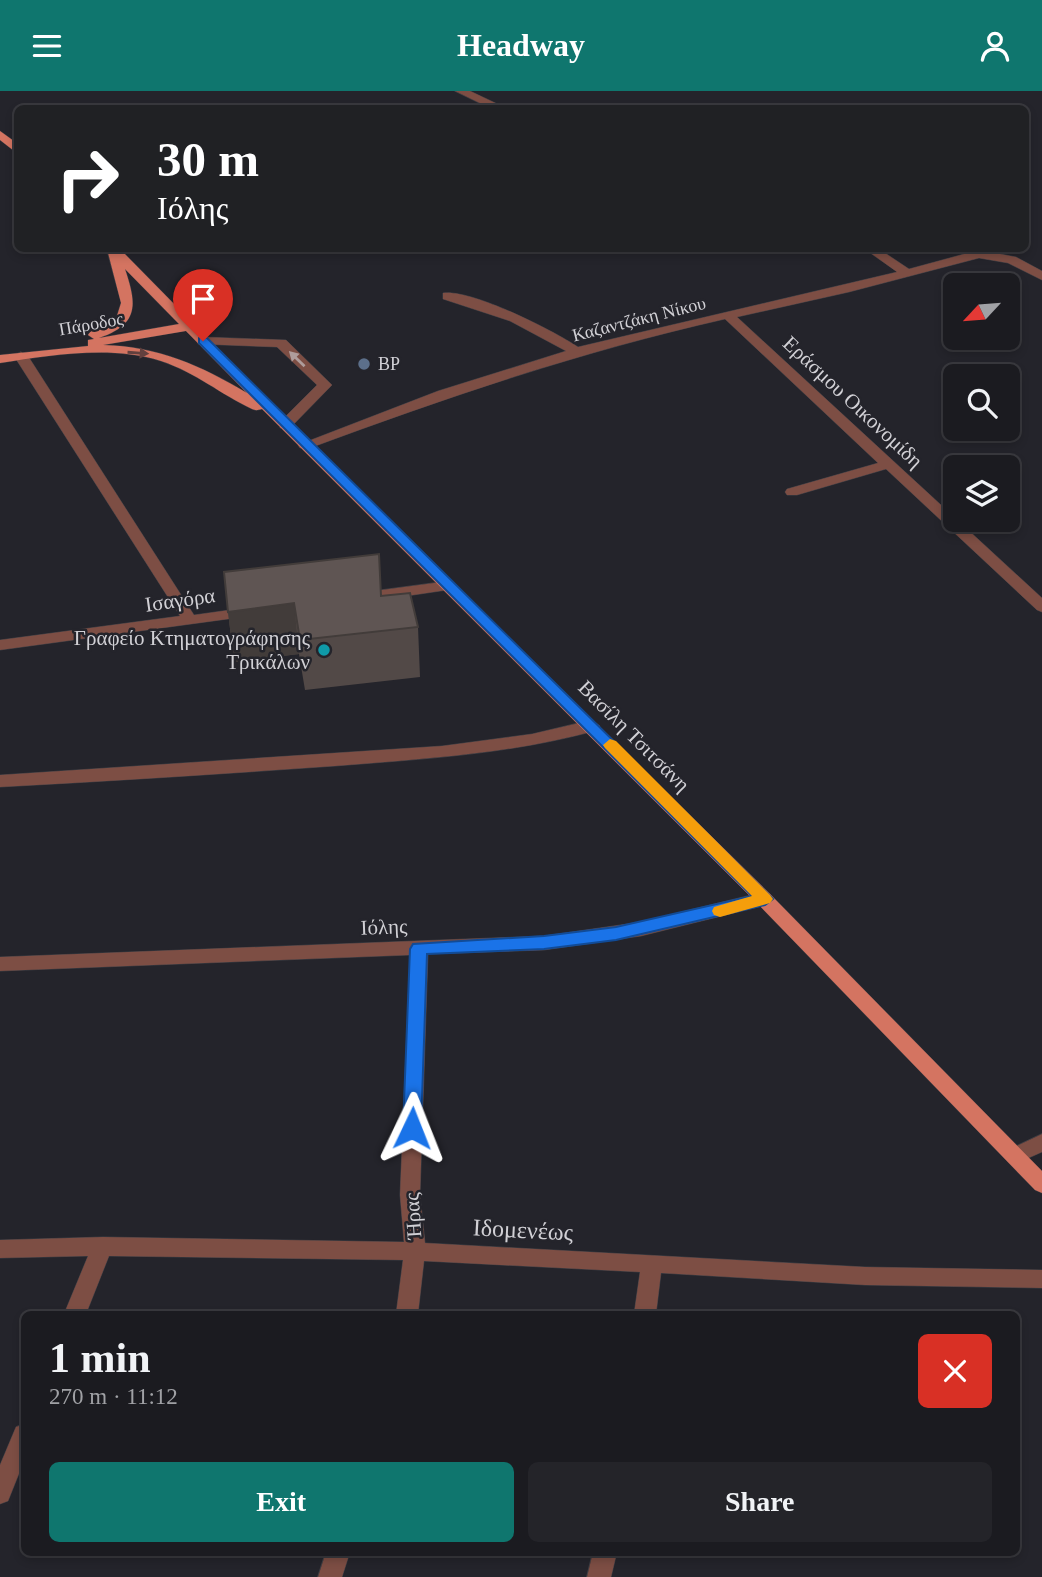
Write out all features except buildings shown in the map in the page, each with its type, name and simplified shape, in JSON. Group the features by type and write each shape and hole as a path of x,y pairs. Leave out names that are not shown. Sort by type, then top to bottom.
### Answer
{"main road":[{"path":"0,134 14,147"},
{"path":"21,356 111,331 125,320 128,305 114,252"},
{"name":"Βασίλη Τσιτσάνη","path":"116,252 305,445 765,899 1042,1184"},
{"name":"Πάροδος","path":"0,359 189,326"},
{"path":"21,356 90,349 149,353 193,370 232,390 285,425"}],"street":[{"path":"461,91 494,105"},
{"path":"876,252 907,273"},
{"name":"Καζαντζάκη Νίκου","path":"305,445 443,394 576,352 979,254 1012,260 1042,277"},
{"path":"448,296 522,319 551,334 576,352"},
{"name":"Εράσμου Οικονομίδη","path":"728,314 1042,607"},
{"path":"203,341 281,343 325,386 285,425"},
{"path":"21,356 190,620"},
{"path":"792,492 888,464"},
{"path":"340,600 449,586"},
{"name":"Ισαγόρα","path":"0,645 271,609"},
{"path":"0,781 252,767 481,749 550,738 592,726"},
{"name":"Ιόλης","path":"0,964 544,943 606,935 677,921 765,899"},
{"name":"Ήρας","path":"407,1311 415,1251 410,1195 419,949"},
{"path":"1015,1156 1042,1142"},
{"path":"76,1311 103,1246"},
{"name":"Ιδομενέως","path":"0,1249 103,1246 415,1251 862,1277 1042,1279"},
{"path":"645,1311 652,1264"},
{"path":"0,1493 21,1441"},
{"path":"330,1577 337,1556"},
{"path":"599,1577 603,1556"}],"slow traffic":[{"path":"610,745 765,899 720,911"}],"place":[{"name":"BP","path":"364,364"},
{"name":"Γραφείο Κτηματογράφησης Τρικάλων","path":"324,650"}],"route":[{"path":"203,341 765,899 616,933 544,943 419,949 412,1128"}]}
